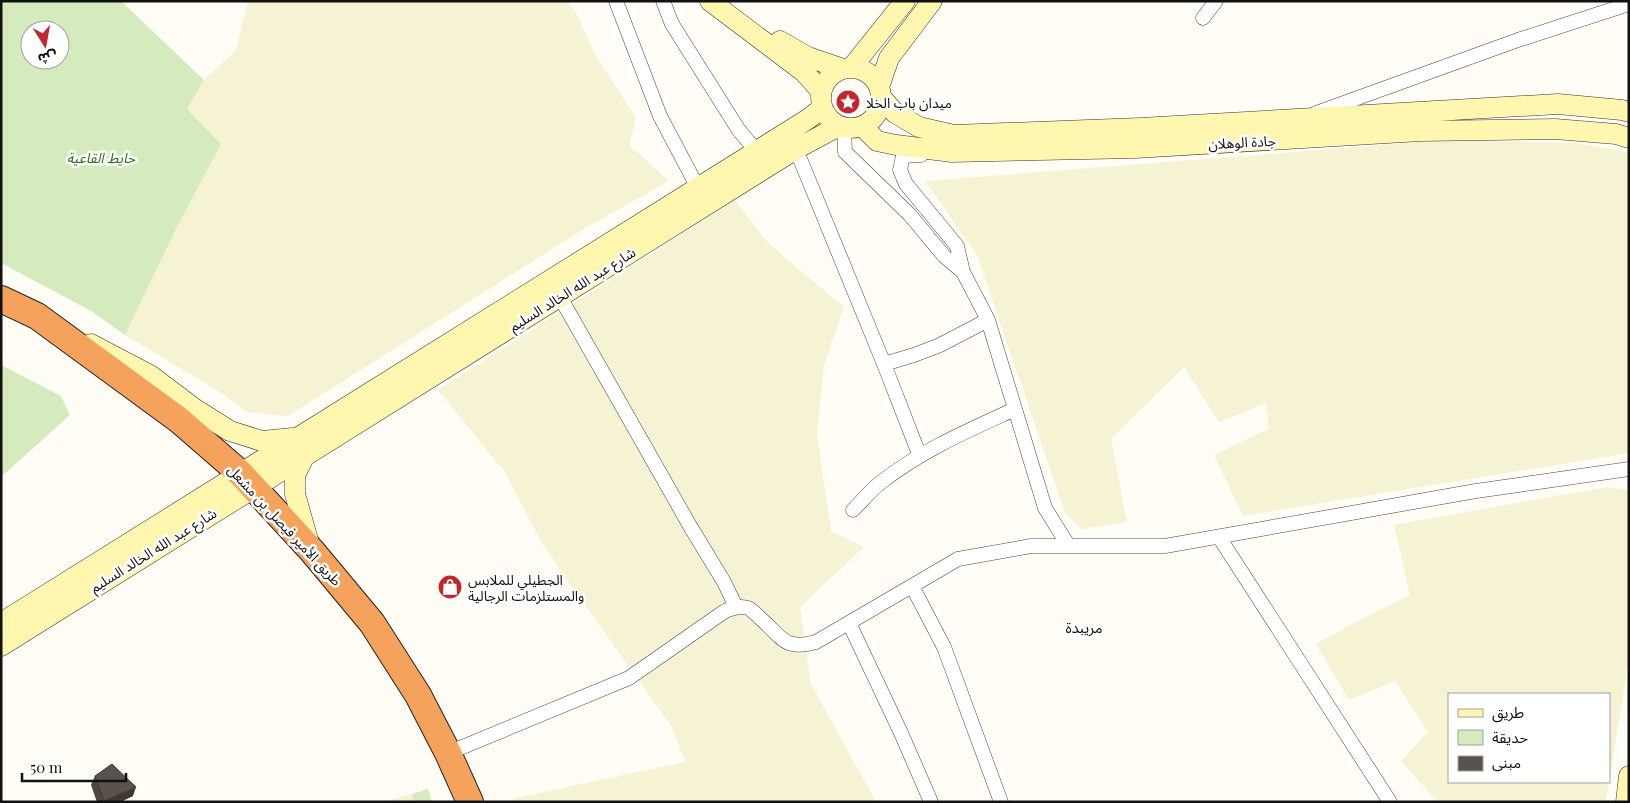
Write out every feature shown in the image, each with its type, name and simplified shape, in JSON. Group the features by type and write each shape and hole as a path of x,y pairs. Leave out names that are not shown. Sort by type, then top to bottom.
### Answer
{"highway":[{"name":"طريق الأمير فيصل بن مشعل","path":"1,299 37,316 179,420 247,480 312,551 372,623 418,695 448,753 470,802"}],"street":[{"path":"616,1 660,116 698,188"},
{"path":"663,1 672,24 738,129 757,152"},
{"path":"822,100 829,77 835,72 847,68 905,1"},
{"path":"880,92 889,58 932,1"},
{"path":"1203,18 1216,1"},
{"path":"1302,118 1518,40 1597,8 1629,4"},
{"path":"715,5 808,57 847,68 860,69 868,73 875,79 880,92 881,103 876,115 872,120 848,127 832,122 822,100 797,67 715,5"},
{"name":"جادة الوهلان","path":"880,92 894,113 919,127 954,135 1140,128 1558,104 1629,112"},
{"name":"شارع عبد الله الخالد السليم","path":"1,646 177,524 808,119 822,100"},
{"path":"848,127 845,152 910,215 944,256 963,272"},
{"name":"شارع عبد الله الخالد السليم","path":"37,316 150,375 195,409 230,431 262,441 301,446 560,297 796,149 848,127"},
{"name":"جادة الوهلان","path":"848,127 877,141 952,152 1134,148 1431,131 1555,129 1616,134 1629,138"},
{"path":"796,149 919,454"},
{"path":"952,152 903,156 900,170 906,184 957,246 963,272 988,320 1045,508 1068,546"},
{"path":"560,297 690,526 724,582 736,608"},
{"path":"884,364 914,355 988,320"},
{"path":"853,510 878,484 919,454 1015,409"},
{"path":"301,446 295,475 295,494 312,551"},
{"path":"448,753 629,678 725,611 736,608 748,608 759,616 786,643 802,646 816,642 958,559 1031,546 1165,546 1476,490 1629,469"},
{"name":"شارع عبد الله الخالد السليم","path":"1,623 177,524"},
{"path":"1219,537 1390,802"},
{"path":"912,586 944,647 1001,802"},
{"path":"849,623 902,733 931,802"},
{"path":"1626,802 1629,776"}],"shaded area":[{"path":"248,1 567,1 576,13 596,56 636,118 629,145 669,181 587,227 288,416 247,412 223,394 125,335 176,229 221,144 187,109 204,80 236,50"},
{"path":"1445,140 1577,143 1629,152 1629,453 1243,516 1214,455 1269,429 1266,403 1219,422 1184,367 1111,439 1127,522 1082,529 1065,513 977,255 925,181"},
{"path":"735,200 768,243 844,307 824,365 817,435 831,531 864,547 800,607 811,684 876,802 516,802 515,798 685,762 672,727 546,550 504,471 438,390"},
{"path":"1607,487 1629,490 1629,659 1610,776 1610,693 1448,693 1448,783 1609,783 1605,802 1438,802 1401,761 1428,732 1395,681 1349,700 1316,644 1410,595 1394,525"},
{"path":"412,794 414,802 383,802 397,798"}],"green space":[{"name":"حايط القاعية","path":"1,1 121,1 204,80 187,109 221,144 176,229 125,335 91,311 1,263"},
{"path":"1,365 61,396 70,415 1,477"},
{"path":"428,789 432,802 414,802 412,794"}],"building":[{"path":"112,764 136,787 104,801 95,776"}],"place":[{"name":"ميدان باب الخلا","path":"848,102"},
{"name":"الجطيلي للملابس والمستلزمات الرجالية","path":"450,587"}],"district":[{"name":"مريبدة","path":"1084,627"}]}
